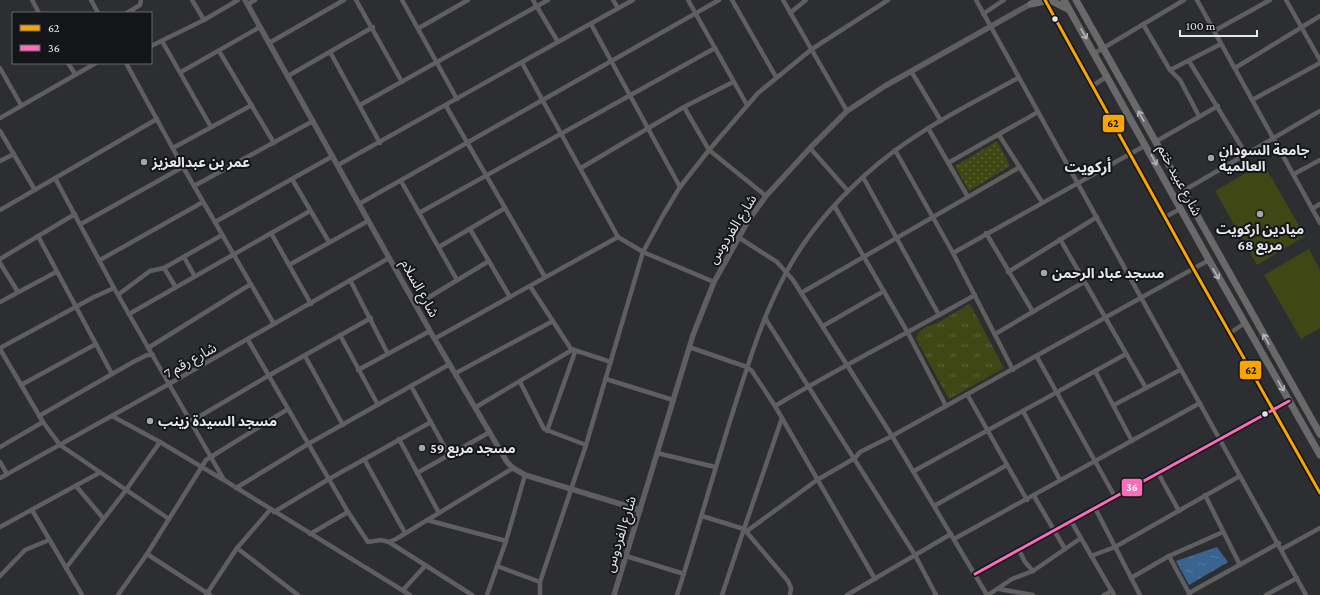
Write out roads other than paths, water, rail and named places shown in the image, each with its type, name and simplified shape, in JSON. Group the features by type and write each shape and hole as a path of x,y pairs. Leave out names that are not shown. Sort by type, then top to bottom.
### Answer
{"main road":[{"path":"1034,1 1045,0 1055,2 1072,13"},
{"name":"شارع عبيد ختم","path":"1064,0 1108,76 1180,209 1320,455"},
{"name":"شارع عبيد ختم","path":"1076,0 1320,435"},
{"path":"1080,0 1081,8"}],"street":[{"path":"32,0 38,12"},
{"path":"91,0 97,12"},
{"path":"129,12 140,5 141,0"},
{"path":"192,0 204,20"},
{"path":"152,46 204,20 238,0"},
{"path":"246,2 256,0"},
{"path":"269,43 344,0"},
{"path":"356,0 373,27 402,82"},
{"path":"402,0 438,62 457,99"},
{"path":"419,28 468,0"},
{"path":"533,0 558,42"},
{"path":"360,105 548,0"},
{"path":"613,0 618,8"},
{"path":"338,165 380,143 633,0"},
{"path":"688,0 747,105"},
{"path":"359,204 544,101 611,60 719,0"},
{"path":"732,0 776,77"},
{"path":"783,0 847,111"},
{"path":"790,13 806,0"},
{"path":"876,0 879,5"},
{"path":"542,595 540,582 586,445 643,252 680,187 747,105 776,77 812,49 888,0"},
{"path":"976,0 1018,78 1142,298 1180,370 1279,543 1306,595"},
{"path":"983,14 1004,0"},
{"path":"1045,0 1129,154 1320,493"},
{"path":"1095,54 1184,0"},
{"path":"1197,0 1320,223"},
{"path":"1214,31 1270,0"},
{"path":"1252,100 1320,61 1286,0"},
{"name":"شارع الفردوس","path":"614,595 689,347 714,282 738,237 766,196 810,148 847,111 911,71 1034,1"},
{"name":"شارع السلام","path":"246,2 434,339 456,373 502,454 513,468 525,474 640,510"},
{"path":"1235,68 1301,26 1320,16"},
{"path":"591,24 649,127 680,187"},
{"path":"1143,24 1170,70 1180,80 1199,116"},
{"path":"181,72 260,27"},
{"path":"288,76 373,27"},
{"path":"162,41 181,72 211,128"},
{"path":"1170,70 1221,44"},
{"path":"419,213 715,48"},
{"path":"219,51 274,143"},
{"path":"330,52 380,143"},
{"path":"1189,61 1218,106 1246,154"},
{"path":"522,63 618,237 643,252 714,282"},
{"path":"69,64 74,74"},
{"path":"0,118 74,74 94,64"},
{"path":"127,64 183,167 274,324"},
{"path":"0,69 21,105"},
{"path":"911,71 941,121"},
{"path":"1092,86 1108,76"},
{"path":"677,595 702,516 715,467 747,367 765,318 787,272 806,241 848,191 895,150 928,128 1018,78"},
{"path":"581,168 684,107 733,82"},
{"path":"173,148 252,105"},
{"path":"446,106 545,277"},
{"path":"1155,142 1218,106"},
{"path":"684,107 709,150 766,196"},
{"path":"1183,191 1320,111"},
{"path":"948,163 1038,112"},
{"path":"0,210 157,119"},
{"path":"194,186 313,121"},
{"path":"928,128 968,197"},
{"path":"0,131 35,190"},
{"path":"999,135 1042,202"},
{"path":"953,253 986,233 1146,145"},
{"path":"810,148 848,191"},
{"path":"895,150 953,253 1013,370"},
{"path":"0,161 14,154"},
{"path":"215,222 333,156"},
{"path":"1294,174 1320,160"},
{"path":"81,224 183,167"},
{"path":"801,293 1020,167"},
{"path":"863,177 939,315"},
{"path":"55,178 114,288 119,294 148,348 224,480"},
{"path":"292,178 329,242"},
{"path":"401,181 457,280"},
{"path":"100,260 203,202"},
{"path":"1312,209 1320,204"},
{"path":"835,207 908,333 946,406"},
{"path":"439,247 505,208"},
{"path":"1165,217 1180,209"},
{"path":"129,314 194,275 310,211"},
{"path":"0,259 75,214"},
{"path":"1008,272 1097,217"},
{"path":"289,265 368,220"},
{"path":"470,229 510,297"},
{"path":"271,233 311,304"},
{"path":"986,233 1033,312"},
{"path":"119,294 150,271 164,268 222,235"},
{"path":"38,236 75,308 112,374"},
{"path":"434,339 618,237"},
{"path":"738,237 777,262 787,272 823,326 914,471 987,595 999,589 1012,579 1033,571 1081,538"},
{"path":"1060,239 1146,388"},
{"path":"184,257 194,275"},
{"name":"شارع رقم 7","path":"0,478 248,340 389,258"},
{"path":"746,530 817,480 855,458 872,445 892,436 1037,357 1209,260"},
{"path":"416,305 489,261"},
{"path":"0,263 18,292"},
{"path":"164,268 175,286"},
{"path":"0,302 56,272"},
{"path":"350,280 371,318 388,354"},
{"path":"994,334 1084,282"},
{"path":"148,348 252,284"},
{"path":"530,286 573,351 611,362"},
{"path":"114,288 94,297 0,349 39,416 60,445 99,473 169,519"},
{"path":"823,326 884,292"},
{"path":"775,406 846,364 908,333 975,295"},
{"path":"190,422 371,318"},
{"path":"765,318 915,555 936,595"},
{"path":"456,373 553,321"},
{"path":"1230,333 1245,324"},
{"path":"358,370 430,331"},
{"path":"340,335 378,404"},
{"path":"248,340 367,542 381,540 389,542 472,595"},
{"path":"21,385 96,344"},
{"path":"689,347 747,367 756,378 775,406 875,579"},
{"path":"476,407 573,351"},
{"path":"547,431 573,351"},
{"path":"914,471 1126,354"},
{"path":"39,416 147,355 153,355"},
{"path":"305,356 343,425"},
{"path":"1037,357 1115,497"},
{"path":"236,488 308,444 450,364"},
{"path":"1114,405 1180,370"},
{"path":"1095,371 1132,441"},
{"path":"606,379 673,400"},
{"path":"520,382 542,425 547,431 586,445"},
{"path":"411,386 449,455"},
{"path":"967,394 1027,500"},
{"path":"975,574 1289,401"},
{"path":"954,539 1200,403"},
{"path":"118,595 147,554 201,466 210,456 288,409"},
{"path":"1023,411 1060,480"},
{"path":"112,416 201,466 410,595"},
{"path":"722,595 746,530 782,418"},
{"path":"0,447 43,422"},
{"path":"147,554 208,594 237,548 272,511 431,422"},
{"path":"417,474 490,432"},
{"path":"1312,441 1320,435"},
{"path":"399,439 439,513"},
{"path":"66,568 126,490 160,442"},
{"path":"657,453 715,467"},
{"path":"364,460 405,533"},
{"path":"0,462 7,474"},
{"path":"934,506 1007,465"},
{"path":"389,542 513,468"},
{"path":"0,527 99,473"},
{"path":"1158,473 1179,511"},
{"path":"487,595 506,541 525,474"},
{"path":"1091,556 1115,547 1240,476"},
{"path":"76,486 103,518"},
{"path":"1205,495 1240,564"},
{"path":"1034,496 1065,549"},
{"path":"1095,508 1140,595"},
{"path":"32,510 82,595"},
{"path":"310,534 348,512"},
{"path":"702,516 746,530 788,581 791,588 790,595"},
{"path":"427,520 506,541"},
{"path":"1071,521 1113,593 1104,595"},
{"path":"1282,549 1320,528"},
{"path":"1131,578 1169,556 1223,532"},
{"path":"847,595 951,534"},
{"path":"0,576 25,550 49,540"},
{"path":"1169,556 1190,594 1279,543"},
{"path":"237,548 298,595"},
{"path":"1019,550 1025,562 1033,571"},
{"path":"626,556 684,574"},
{"path":"403,590 425,566"},
{"path":"497,566 540,582"},
{"path":"1266,595 1297,578"},
{"path":"999,589 1033,595"}],"water":[{"path":"1217,547 1228,562 1189,585 1176,561"}],"place":[{"name":"جامعة السودان العالمية","path":"1211,158"},
{"name":"عمر بن عبدالعزيز","path":"144,162"},
{"name":"ميادين اركويت مربع 68","path":"1260,214"},
{"name":"مسجد عباد الرحمن","path":"1044,273"},
{"name":"مسجد السيدة زينب","path":"150,421"},
{"name":"مسجد مربع 59","path":"422,448"}],"district":[{"name":"أركويت","path":"1088,167"}]}
